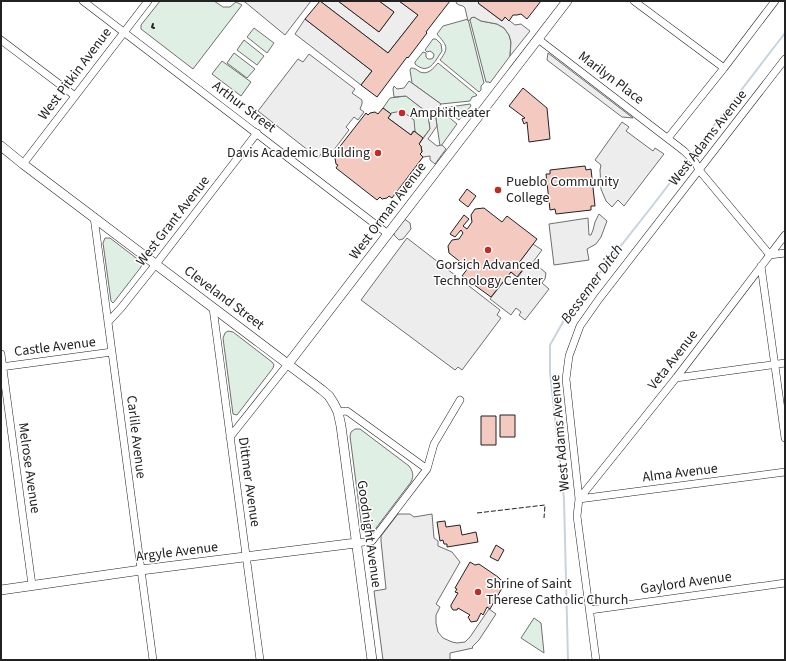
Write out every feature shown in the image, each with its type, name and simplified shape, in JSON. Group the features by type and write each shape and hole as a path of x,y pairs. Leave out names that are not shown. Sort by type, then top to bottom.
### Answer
{"street":[{"name":"Arthur Street","path":"83,1 388,234"},
{"name":"West Pitkin Avenue","path":"23,164 148,1"},
{"name":"West Orman Avenue","path":"230,437 288,364 567,1"},
{"path":"634,1 724,68"},
{"path":"668,138 775,1"},
{"name":"Marilyn Place","path":"538,39 684,151 695,162 699,170"},
{"path":"1,40 75,96"},
{"name":"West Adams Avenue","path":"596,660 577,516 579,499 566,379 569,356 580,326 599,299 785,59"},
{"name":"West Grant Avenue","path":"108,322 156,264 257,133"},
{"name":"Cleveland Street","path":"1,146 322,390 329,396 338,412"},
{"path":"699,170 770,254 785,252"},
{"name":"Carlile Avenue","path":"94,217 153,660"},
{"name":"Veta Avenue","path":"579,499 676,378 785,235"},
{"path":"761,266 785,438"},
{"name":"Dittmer Avenue","path":"213,308 260,660"},
{"name":"Castle Avenue","path":"2,367 112,352"},
{"name":"Melrose Avenue","path":"1,354 32,585"},
{"path":"676,378 785,363"},
{"path":"356,543 372,540 427,469 434,444 460,400"},
{"path":"338,412 347,412 427,469"},
{"name":"Goodnight Avenue","path":"338,412 372,660"},
{"name":"Alma Avenue","path":"579,499 785,472"},
{"name":"Argyle Avenue","path":"1,590 141,570 356,543"},
{"name":"Gaylord Avenue","path":"590,610 785,583"}],"green space":[{"path":"160,1 214,1 223,7 230,7 236,2 242,5 193,69 141,29 141,25"},
{"path":"474,17 481,21 497,24 504,28 509,35 511,42 510,56 490,83 486,82 470,20"},
{"path":"468,19 484,83 479,92 440,60 445,52 446,46 437,34 443,26"},
{"path":"254,28 274,43 267,53 247,37"},
{"path":"433,39 436,39 441,44 442,51 431,66 428,68 420,67 415,64 415,62 423,52 426,53 426,57 428,59 433,58 433,53 425,50"},
{"path":"244,40 264,56 257,65 237,50"},
{"path":"234,53 255,69 247,78 227,63"},
{"path":"222,61 251,82 241,96 212,74"},
{"path":"438,63 477,95 472,97 470,101 441,104 412,83 411,68 425,73"},
{"path":"406,96 428,113 430,129 423,138 383,108 390,98"},
{"path":"470,104 471,106 459,120 443,108"},
{"path":"438,108 457,124 441,146 435,112"},
{"path":"105,238 110,238 142,263 141,267 113,303 111,301 103,243"},
{"path":"228,331 233,332 274,365 237,415 233,414 223,338 225,333"},
{"path":"355,429 360,429 409,466 413,474 411,482 373,532 370,533 364,532 362,529 350,436 351,432"},
{"path":"534,618 541,623 544,653 521,638"}],"shaded area":[{"path":"241,1 311,1 285,35 245,2"},
{"path":"320,1 338,1 379,32 394,12 379,1 399,1 418,15 388,53"},
{"path":"457,1 480,1 478,3 502,21 505,17 515,25 521,24 530,31 510,56 511,42 509,35 504,28 497,24 481,21 474,17 468,21 465,8 456,3"},
{"path":"305,19 372,71 361,85 295,34"},
{"path":"548,53 633,118 622,117 547,60"},
{"path":"309,54 355,89 352,93 362,100 360,109 364,112 358,120 354,117 346,127 349,130 330,155 322,153 318,158 258,111 298,59 303,62"},
{"path":"409,81 441,104 435,112 437,126 428,139 437,146 442,145 446,149 435,164 430,160 430,156 423,157 420,154 422,152 419,144 430,129 428,113 406,96 394,97 394,86 397,89 404,88"},
{"path":"402,111 414,120 415,132 413,131 411,135 388,118 391,113"},
{"path":"622,122 629,127 626,131 653,151 655,148 664,154 624,206 618,200 612,207 606,201 601,189 601,165 595,160"},
{"path":"599,214 607,221 601,237 596,244 587,249 589,260 554,265 549,224 588,218 589,235 591,235"},
{"path":"403,218 410,223 411,229 403,239 399,240 394,235 394,231"},
{"path":"407,238 500,310 497,315 501,318 462,370 458,367 455,370 361,300"},
{"path":"533,244 542,250 533,262 546,273 545,279 542,283 549,289 525,320 519,315 521,312 516,308 511,315 490,299 511,272 518,277 524,269 518,264"},
{"path":"398,514 410,514 414,517 432,514 434,538 438,541 438,546 452,552 460,562 436,604 440,607 436,615 436,623 438,632 443,638 457,643 465,642 489,609 496,614 479,640 472,647 473,648 450,653 450,660 383,660 374,591 386,589 381,536"}],"building":[{"path":"320,1 388,53 418,15 399,1 450,1 377,97 361,85 372,71 305,19"},
{"path":"338,1 379,1 394,12 379,32"},
{"path":"480,1 541,1 527,19 521,14 513,15 509,21 505,17 502,21 478,3"},
{"path":"523,88 547,108 550,139 529,142 527,122 524,124 522,119 525,118 509,106"},
{"name":"Davis Academic Building","path":"383,108 391,114 388,118 411,135 414,131 423,138 419,144 422,152 420,154 423,157 392,198 389,196 382,199 380,197 377,200 336,168 338,165 336,164 335,158 337,156 334,154 366,113 368,115 375,112 378,114"},
{"path":"585,166 586,170 591,169 595,206 591,206 591,210 556,214 555,209 550,210 546,174 550,174 550,170"},
{"path":"467,189 476,196 468,207 459,200"},
{"name":"Gorsich Advanced Technology Center","path":"484,208 502,222 507,216 537,239 518,264 524,268 517,277 511,272 491,297 462,276 468,268 449,253 448,246 452,240 459,239 463,233 461,230 455,237 450,234 464,215 469,219 463,226 467,229 472,222 471,215 475,209"},
{"path":"500,415 515,415 515,437 500,437"},
{"path":"481,416 496,416 496,445 481,445"},
{"path":"445,521 446,527 460,525 462,535 476,532 478,542 447,547 447,544 444,544 443,540 440,541 437,522"},
{"path":"496,545 504,550 498,561 490,557"},
{"name":"Shrine of Saint Therese Catholic Church","path":"470,562 475,565 479,564 505,583 490,609 487,607 483,615 481,613 477,621 471,622 468,617 470,615 458,608 457,610 453,610 451,607 458,593 455,592 457,589 455,588"}],"waterway":[{"name":"Bessemer Ditch","path":"568,660 564,499 550,372 550,345 568,313 785,33"}],"fence":[{"path":"477,513 545,505 544,518"}],"wall":[{"path":"153,24 152,27 154,28"}],"place":[{"name":"Amphitheater","path":"402,113"},
{"name":"Davis Academic Building","path":"378,153"},
{"name":"Pueblo Community College","path":"498,190"},
{"name":"Gorsich Advanced Technology Center","path":"488,250"},
{"name":"Shrine of Saint Therese Catholic Church","path":"478,592"}]}
